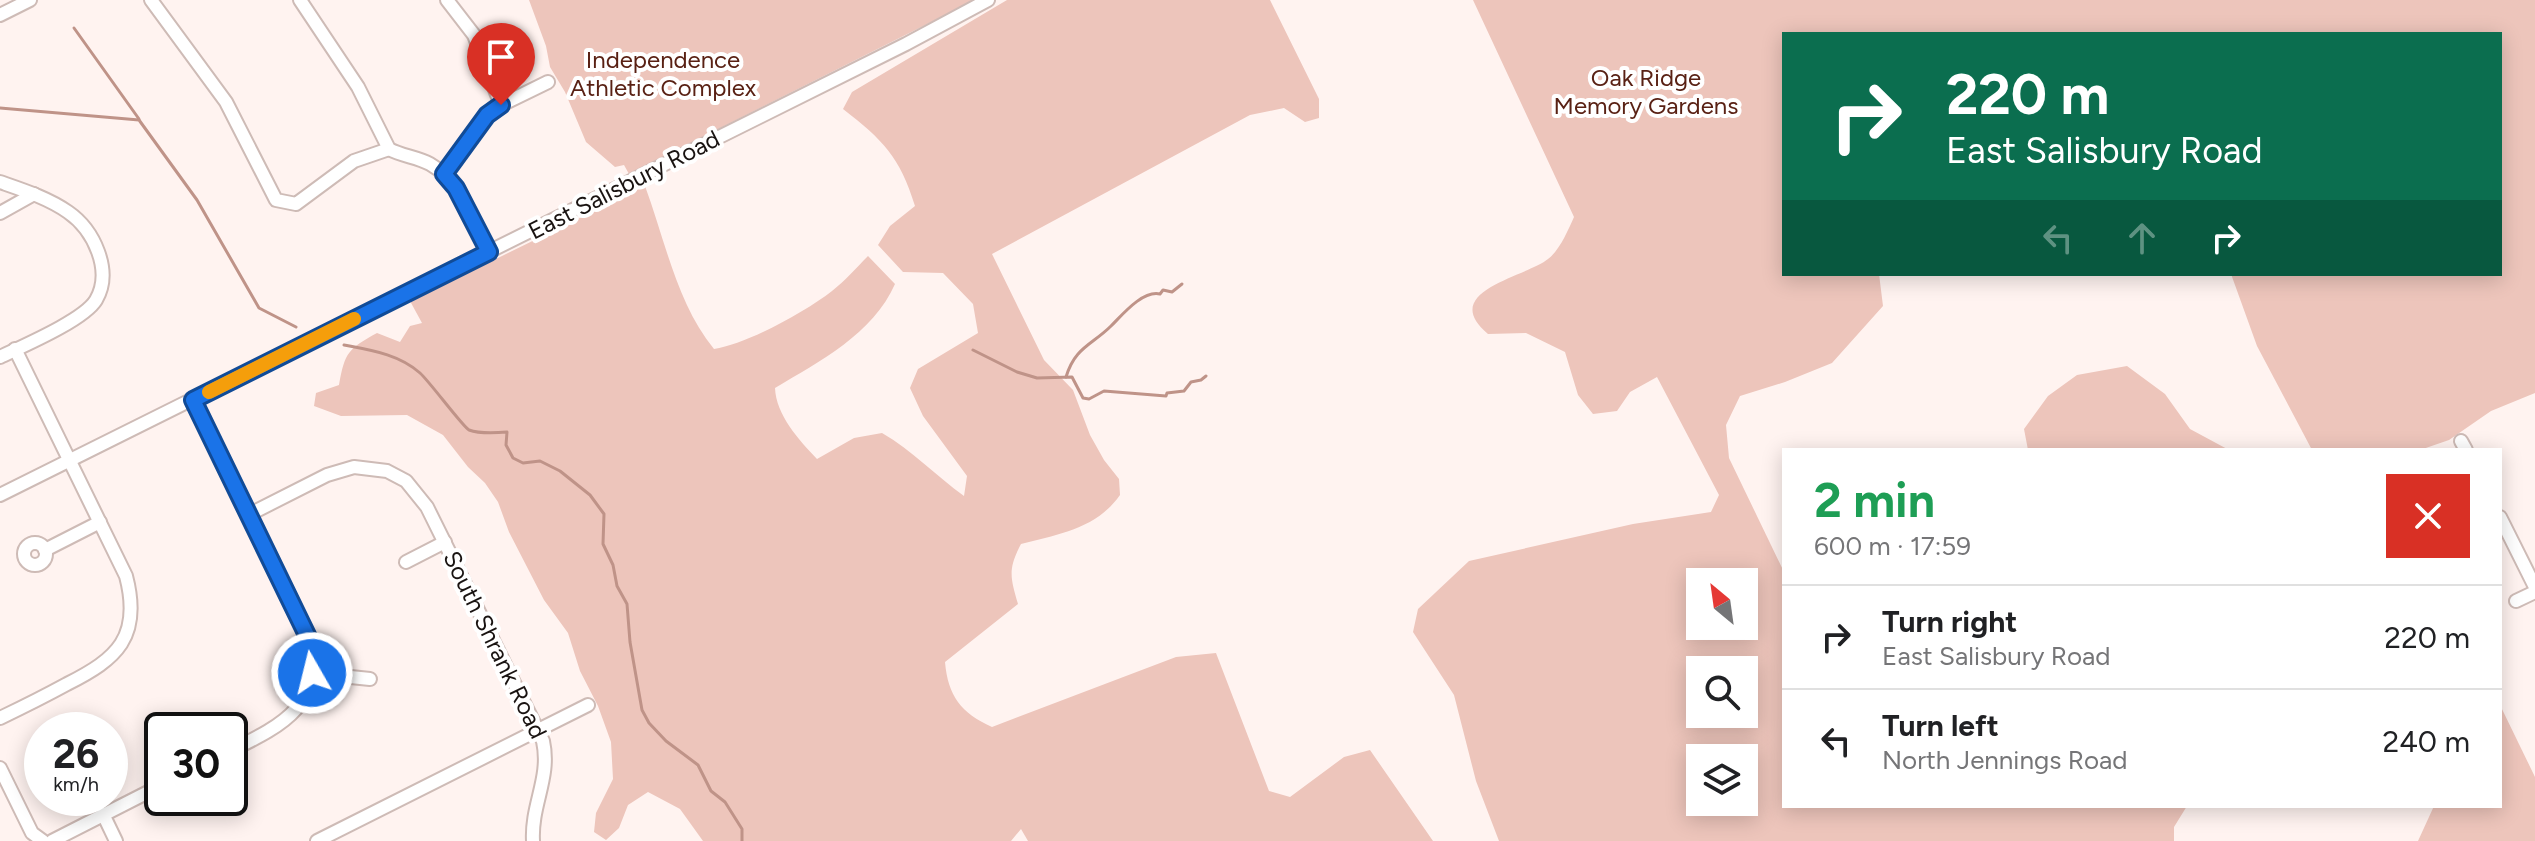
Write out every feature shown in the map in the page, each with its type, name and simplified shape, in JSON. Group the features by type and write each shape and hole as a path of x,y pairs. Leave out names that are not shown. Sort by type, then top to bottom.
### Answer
{"street":[{"path":"0,15 30,0"},
{"path":"151,0 226,102 276,200 296,204 354,161 389,149 431,164 444,174 456,188 489,252"},
{"path":"300,0 358,87 389,149"},
{"path":"447,0 474,35 501,105"},
{"name":"East Salisbury Road","path":"0,495 917,39 988,0"},
{"path":"444,174 487,115 548,82"},
{"path":"0,182 34,194 69,213 85,228 101,256 103,279 96,300 84,311 62,326 0,357"},
{"path":"0,213 34,194"},
{"path":"0,718 95,670 119,649 128,622 129,588 15,349"},
{"path":"193,400 307,635 312,653 310,686 302,704 275,729 248,742"},
{"name":"South Shrank Road","path":"248,515 340,470 365,467 387,471 406,481 420,497 538,730 545,751 546,770 534,812 533,841"},
{"path":"2502,521 2535,590 2516,601"},
{"path":"45,550 100,522"},
{"path":"406,562 445,542"},
{"path":"312,673 370,679"},
{"path":"317,841 588,705"},
{"path":"0,768 32,833 43,841"},
{"path":"52,841 99,816"},
{"path":"104,816 116,841"}],"green space":[{"name":"Independence Athletic Complex","path":"529,0 975,0 629,174 624,165 615,167 586,142 565,92 550,67 546,46"},
{"path":"1007,0 1270,0 1319,99 1319,118 1305,122 1284,108 1250,115 992,254 1044,360 1073,390 1090,435 1119,479 1120,495 1100,516 1088,523 1021,544 1012,573 1018,604 945,662 953,694 972,716 992,727 1176,657 1216,653 1269,791 1290,797 1344,757 1370,750 1433,841 1028,841 1021,829 1011,841 703,841 680,809 648,792 628,805 619,828 606,840 594,832 596,813 613,779 611,742 598,706 580,671 568,633 544,600 509,532 498,502 443,435 407,415 341,416 314,406 316,393 339,385 346,358 360,343 377,333 400,342 410,326 422,323 410,301 645,186 681,292 714,349 759,334 807,308 837,287 868,256 895,284 885,302 844,345 775,388 779,408 796,435 817,459 854,438 882,433 964,496 967,476 923,416 910,388 918,369 978,333 973,304 943,273 903,272 878,245 890,226 915,206 903,175 888,151 843,109 852,92"},
{"name":"Oak Ridge Memory Gardens","path":"1473,0 2535,0 2535,393 2491,411 2449,440 2426,448 2311,448 2257,346 2232,276 2502,276 2502,32 1782,32 1782,276 1879,276 1883,306 1832,363 1740,396 1726,425 1729,458 1782,568 1782,808 2186,808 2174,827 2174,841 1499,841 1476,781 1454,695 1413,632 1418,609 1469,561 1633,524 1711,512 1719,495 1657,377 1630,392 1617,411 1593,414 1578,395 1565,352 1526,333 1488,334 1475,319 1473,307 1479,296 1552,255 1574,217"},
{"path":"2127,366 2165,394 2190,429 2225,448 2028,448 2024,429 2048,396 2077,375"},
{"path":"2502,709 2535,777 2535,841 2418,841 2433,808 2502,808"}],"waterway":[{"path":"74,28 139,119"},
{"path":"0,108 139,120 197,200 259,308 296,327"},
{"path":"1066,377 1079,353 1134,304 1163,290 1172,292 1182,284"},
{"path":"344,345 403,361 425,378 469,430 507,432 506,445 513,458 523,463 540,461 560,471 590,495 604,514 603,544 613,565 617,586 627,604 642,710 649,723 666,741 698,765 711,791 725,802 742,829 742,841"},
{"path":"973,350 1017,372 1037,378 1072,377 1083,398 1089,399 1104,391 1166,396 1167,393 1184,391 1191,382 1206,376"}],"slow traffic":[{"path":"209,392 354,319"}],"route":[{"path":"312,673 312,653 307,635 193,400 489,252 456,188 444,174 487,115 501,105"}]}
